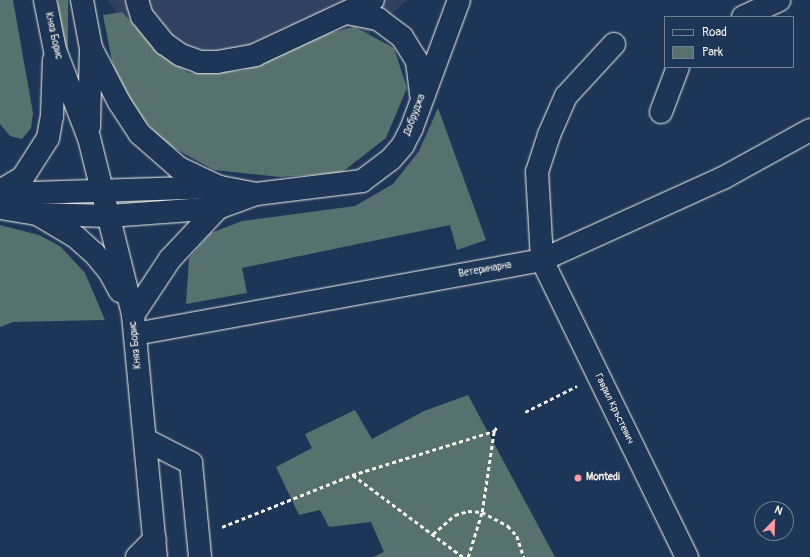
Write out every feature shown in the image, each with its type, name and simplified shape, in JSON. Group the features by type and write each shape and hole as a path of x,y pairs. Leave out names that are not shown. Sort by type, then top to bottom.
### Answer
{"street":[{"name":"Княз Борис","path":"45,0 54,50 89,138 103,190 134,325 155,548"},
{"name":"Княз Борис","path":"82,0 91,48 89,138"},
{"path":"137,0 142,16 165,44 181,55 200,62 239,60 256,55 373,0"},
{"name":"Добруджа","path":"219,198 362,181 391,159 403,145 421,102 459,0"},
{"path":"745,16 779,0"},
{"path":"347,13 378,19 402,37 417,61 421,102"},
{"path":"542,260 537,172 548,135 566,96 614,44"},
{"path":"91,48 119,102 140,134 179,168 219,198"},
{"path":"0,193 23,177 37,159 48,138 52,116 54,50"},
{"path":"661,112 678,68"},
{"name":"Ветеринарна","path":"134,325 542,260 724,178 810,130"},
{"path":"0,193 103,190 219,198"},
{"path":"0,208 37,214 109,216 219,198"},
{"path":"134,325 170,259 219,198"},
{"path":"37,214 76,237 94,253 109,271 134,325"},
{"name":"Гаврил Кръстевич","path":"542,260 687,557"},
{"path":"146,440 191,464 200,557"},
{"path":"137,557 155,548"}],"path":[{"path":"525,412 598,375"},
{"path":"222,527 352,475 494,431 497,428"},
{"path":"468,557 482,512 494,431"},
{"path":"352,475 463,557"},
{"path":"433,534 444,522 455,515 468,511 482,512 508,526 517,536 524,557"}],"shaded area":[{"path":"108,0 407,0 321,77 176,98"}],"green space":[{"path":"0,0 13,0 33,113 31,128 22,139 10,136 0,124"},
{"path":"58,0 68,0 68,53 58,53"},
{"path":"122,12 155,48 188,73 242,71 317,36 355,27 394,48 407,88 386,138 341,173 280,177 214,170 163,142 137,112 115,76 103,15"},
{"path":"438,108 486,240 457,250 450,225 242,268 247,293 186,304 189,258 211,233 242,221 355,206 393,184 419,151"},
{"path":"0,225 39,235 60,246 85,273 105,320 13,322 0,327"},
{"path":"468,395 555,557 373,557 384,552 371,522 329,527 320,510 299,515 276,467 312,448 305,434 355,410 372,439 424,411"}],"place":[{"name":"Montedi","path":"578,478"}]}
